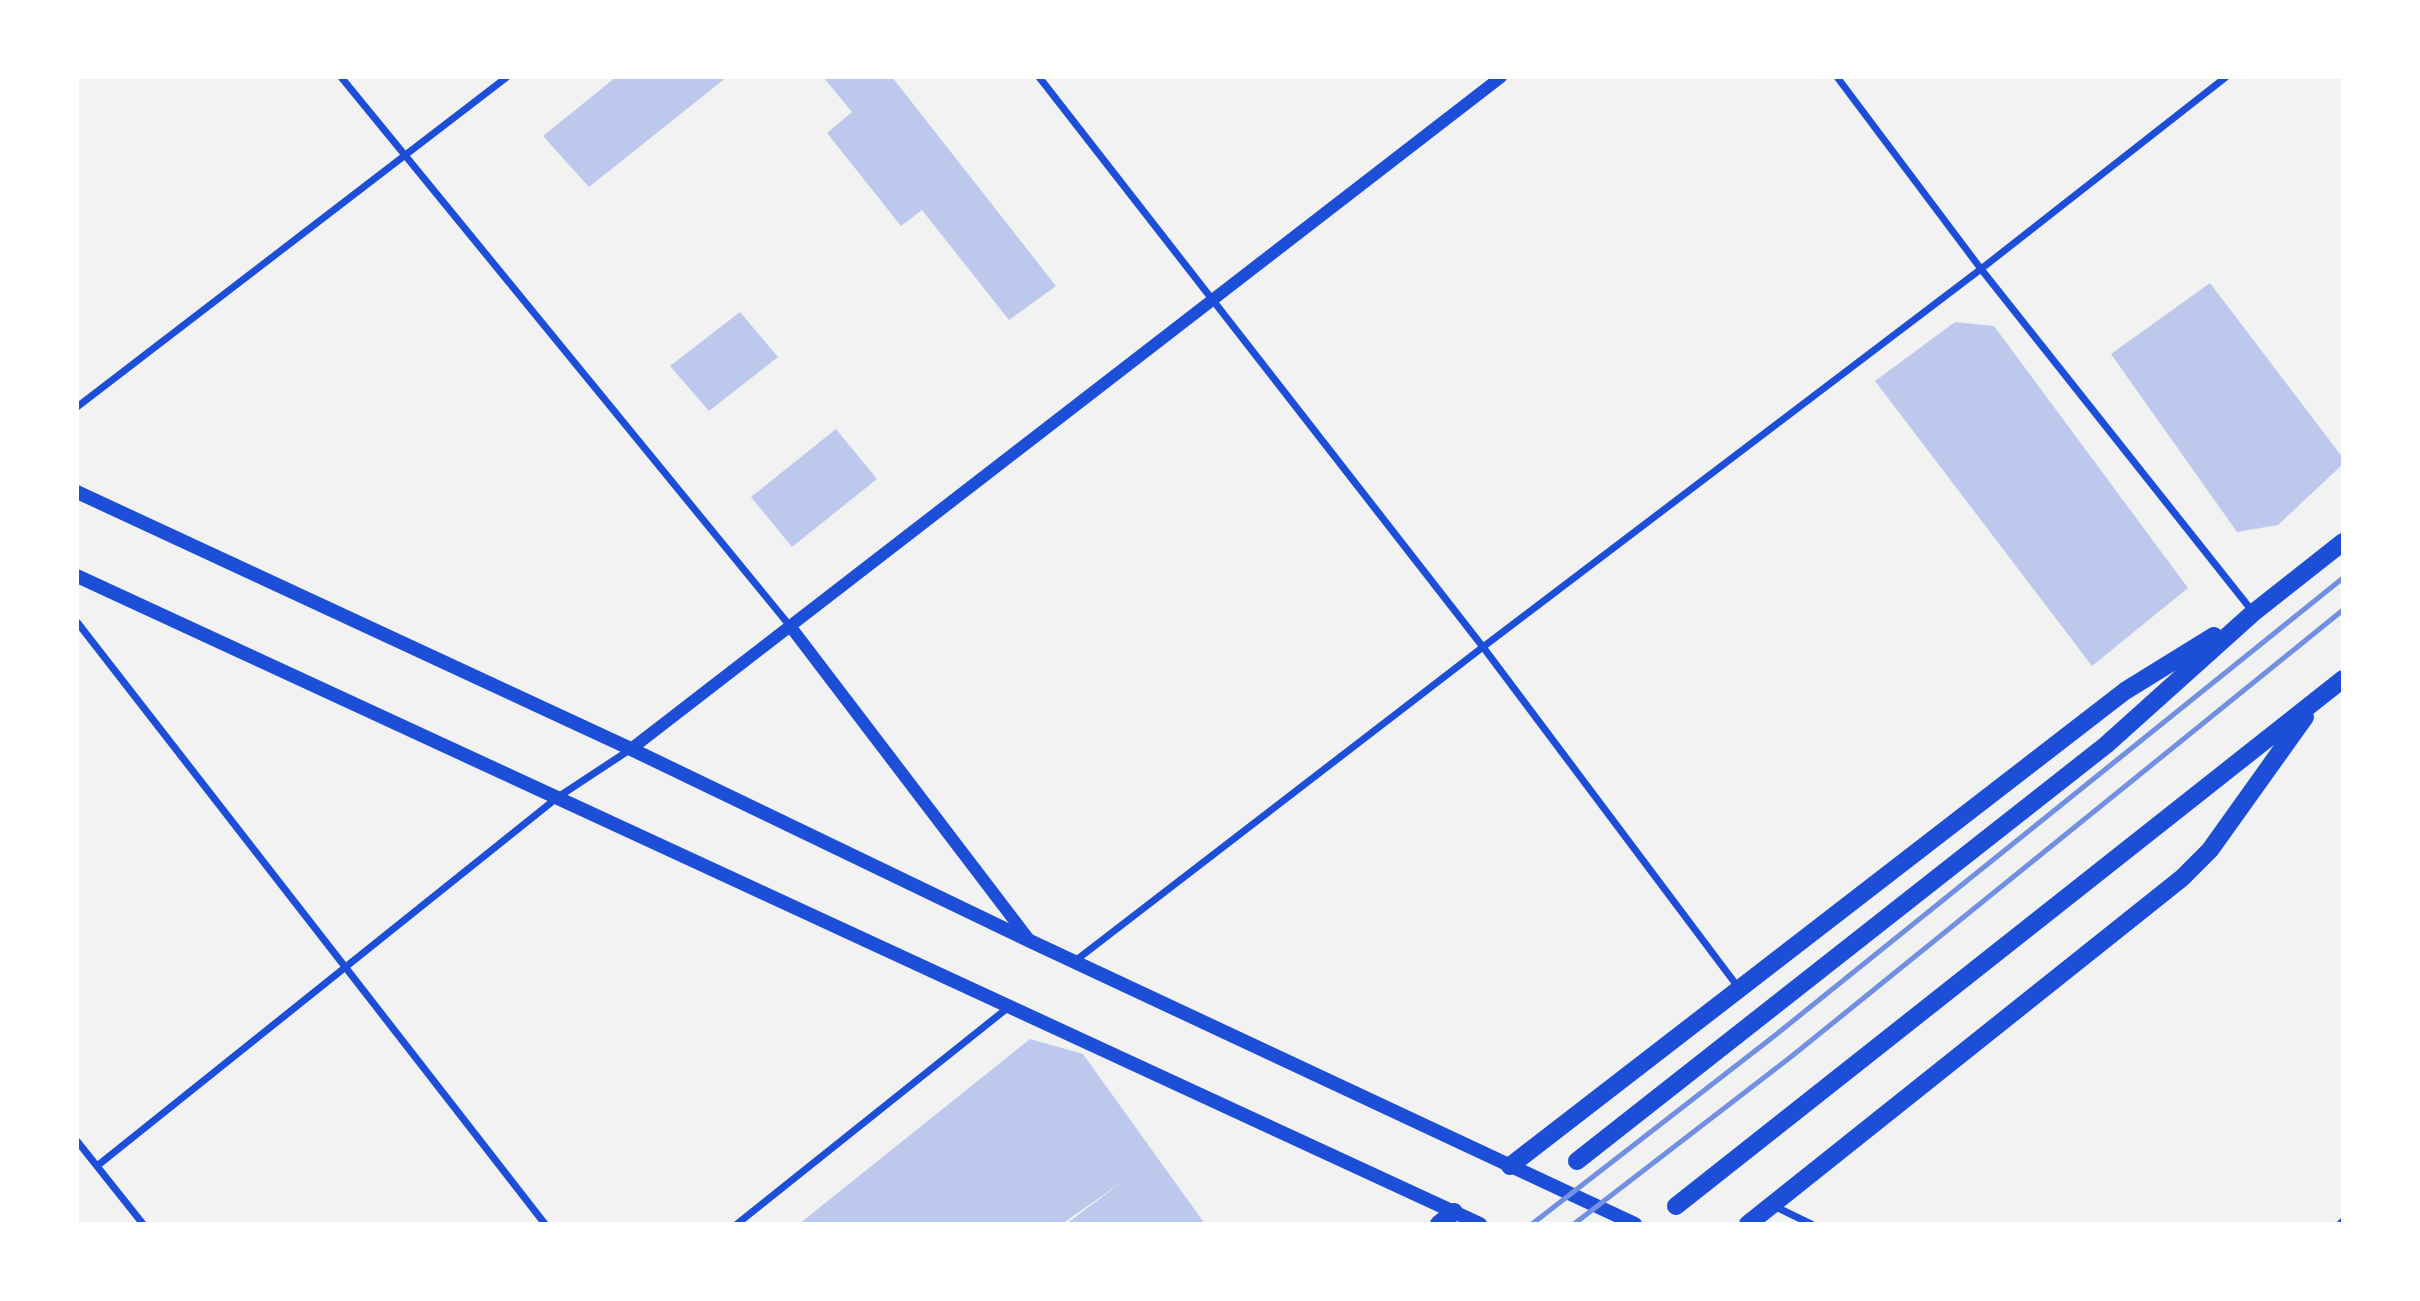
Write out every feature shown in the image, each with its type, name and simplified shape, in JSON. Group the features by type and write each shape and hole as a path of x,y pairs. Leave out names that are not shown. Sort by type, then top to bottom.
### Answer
{"main road":[{"path":"77,492 631,749 1030,941 1634,1224"},
{"path":"1577,1161 2106,745 2253,612 2343,542"},
{"path":"77,576 1480,1224"},
{"path":"1510,1166 2125,691 2253,612"},
{"path":"1676,1206 2343,680"},
{"path":"1748,1224 2182,878 2210,850 2317,700"},
{"path":"1439,1224 1454,1212"}],"street":[{"path":"341,77 790,626 1030,941"},
{"path":"77,407 507,77"},
{"path":"1039,77 1483,647 1740,990"},
{"path":"97,1166 558,797 631,749 1501,77"},
{"path":"1837,77 1981,269 2253,612"},
{"path":"1074,961 1981,269 2226,77"},
{"path":"77,622 545,1224"},
{"path":"737,1224 1010,1005"},
{"path":"77,1141 143,1224"},
{"path":"1772,1205 1811,1224"}],"building":[{"path":"616,77 727,77 589,187 543,136"},
{"path":"823,77 892,77 1056,286 1009,320 922,210 901,226 827,133 852,112"},
{"path":"2210,283 2343,458 2343,464 2278,525 2237,532 2111,354"},
{"path":"740,312 778,357 709,411 670,366"},
{"path":"1955,322 1994,326 2188,588 2092,666 1875,381"},
{"path":"836,429 877,479 792,547 751,497"},
{"path":"1030,1039 1083,1054 1205,1224 1066,1224 1126,1179 1062,1224 799,1224"}],"railway":[{"path":"1532,1224 1773,1037 2343,578"},
{"path":"1574,1224 1792,1056 2343,610"}]}
